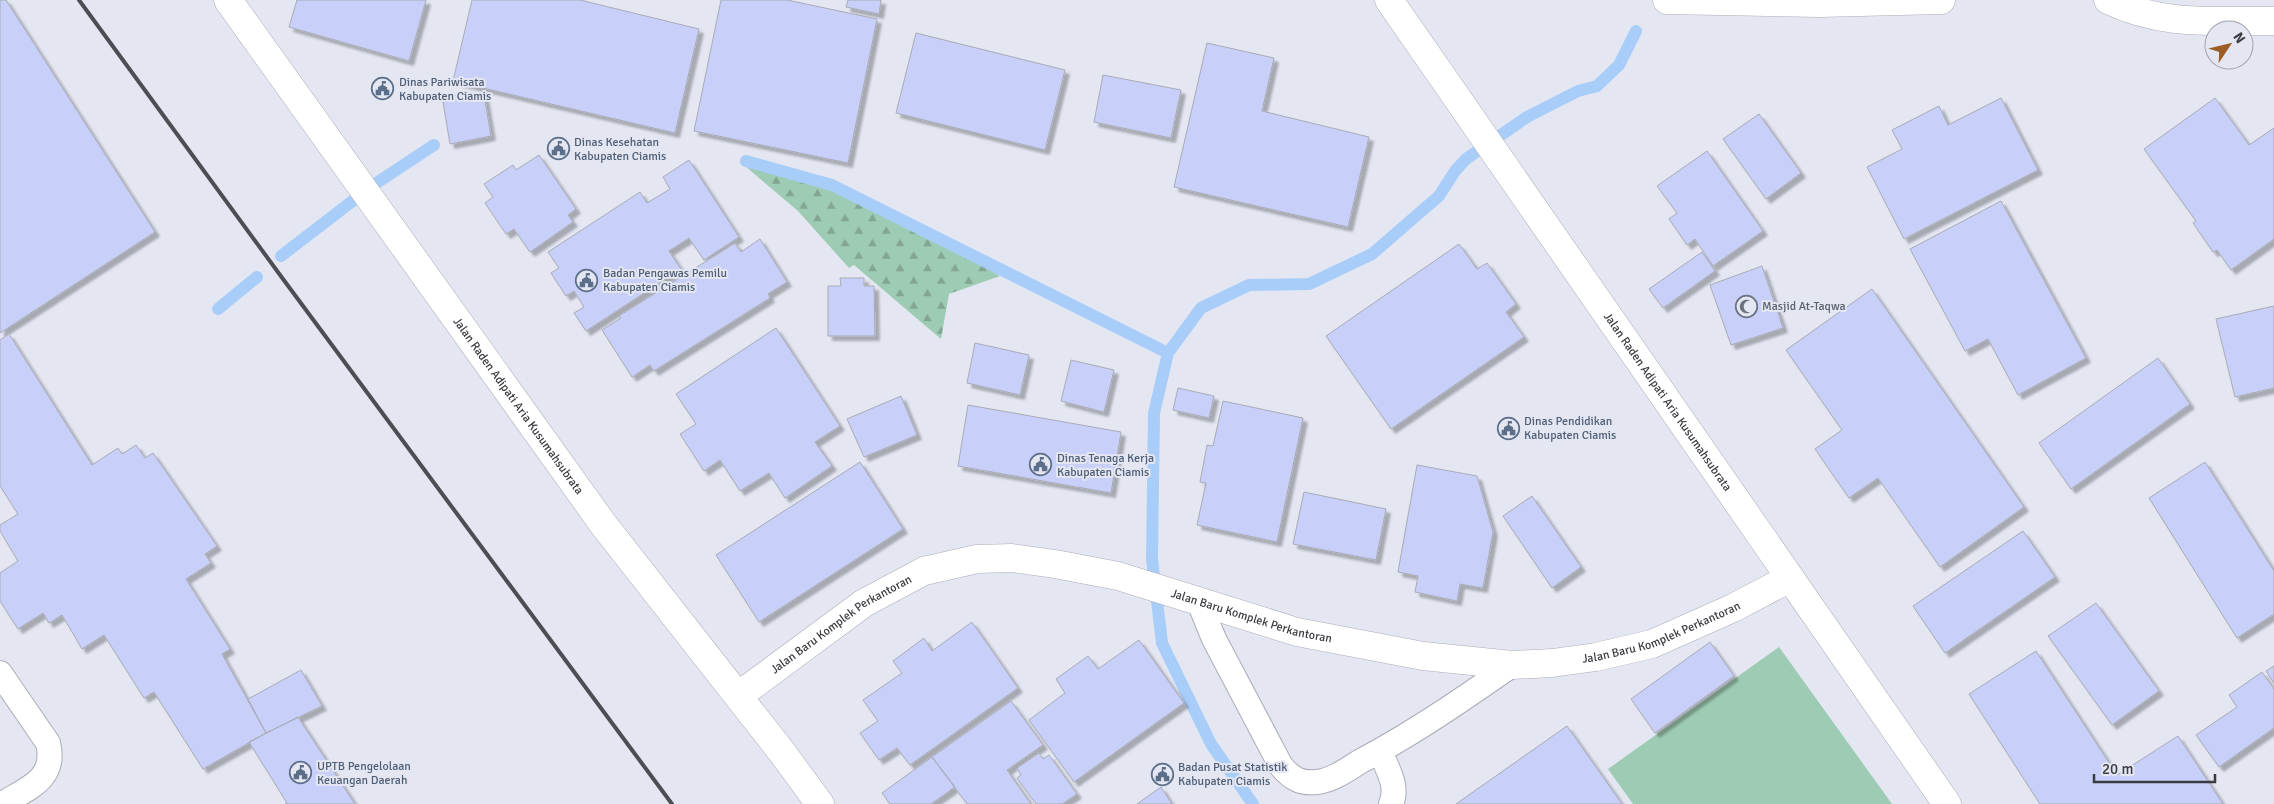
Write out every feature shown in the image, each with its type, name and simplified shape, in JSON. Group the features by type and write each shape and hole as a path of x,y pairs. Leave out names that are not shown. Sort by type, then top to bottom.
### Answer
{"street":[{"name":"Jalan Raden Adipati Aria Kusumahsubrata","path":"228,0 603,524 820,804"},
{"name":"Jalan Raden Adipati Aria Kusumahsubrata","path":"1389,0 1947,804"},
{"path":"1667,0 1820,2 1941,0"},
{"path":"2108,0 2128,10 2151,17 2181,21 2274,22"},
{"name":"Jalan Baru Komplek Perkantoran","path":"738,696 864,603 924,572 977,559 1012,558 1118,576 1297,632 1423,656 1512,666 1596,657 1652,644 1733,608 1790,578"}],"lane":[{"path":"1187,598 1214,639 1281,766 1289,775 1301,781 1319,782 1335,776 1448,710 1512,666"},
{"path":"0,673 48,743 50,755 47,772 42,779 2,804"},
{"path":"1380,751 1394,785 1394,797 1391,804"}],"green space":[{"path":"745,166 825,186 970,257 1000,276 949,294 941,339 854,265 849,268 798,211"},
{"path":"1779,647 1892,804 1633,804 1608,769"}],"building":[{"path":"0,0 6,0 155,232 0,333"},
{"path":"297,0 426,0 409,61 289,27"},
{"path":"472,0 580,0 699,29 675,133 453,81"},
{"path":"721,0 787,0 877,19 848,163 694,131"},
{"path":"848,0 881,0 879,14 846,7"},
{"path":"916,33 1065,70 1045,150 896,113"},
{"path":"1207,43 1274,58 1262,111 1369,137 1348,227 1174,187"},
{"path":"1103,75 1181,90 1171,138 1094,122"},
{"path":"472,93 473,96 484,95 491,136 450,144 443,102 452,100 452,96"},
{"path":"2001,98 2038,170 1904,239 1867,167 1902,149 1892,130 1939,106 1948,125"},
{"path":"2215,98 2249,145 2274,128 2274,239 2231,270 2217,250 2213,252 2193,223 2196,221 2144,149"},
{"path":"1759,114 1801,173 1766,199 1723,139"},
{"path":"1707,151 1763,231 1713,266 1695,239 1687,245 1669,219 1677,213 1657,186"},
{"path":"539,155 576,209 568,215 573,222 530,252 514,229 506,234 485,203 493,197 484,184 513,165 516,170"},
{"path":"689,160 739,237 704,260 689,238 669,251 681,269 586,331 574,313 584,307 574,291 566,296 551,273 559,268 548,252 640,192 647,203 670,189 663,177"},
{"path":"2001,201 2086,358 2018,395 1988,339 1965,351 1910,249"},
{"path":"760,239 787,282 768,294 770,298 654,371 650,365 632,377 602,330 621,318 619,316 735,243 741,252"},
{"path":"1459,244 1477,269 1487,263 1516,304 1506,312 1524,337 1391,429 1326,336"},
{"path":"1702,252 1715,271 1663,308 1649,289"},
{"name":"Masjid At-Taqwa","path":"1762,266 1783,328 1731,345 1710,285"},
{"path":"840,278 864,278 864,286 874,286 875,336 828,336 828,286 841,286"},
{"path":"1872,289 2024,507 1940,567 1878,478 1849,498 1815,449 1842,430 1786,350"},
{"path":"2274,306 2274,388 2235,397 2216,319"},
{"path":"776,328 840,426 815,442 832,466 785,498 769,473 740,491 720,460 704,471 680,434 696,424 676,394"},
{"path":"9,334 92,465 118,448 122,454 136,445 145,458 153,453 217,546 205,554 211,563 186,579 230,649 222,654 266,733 203,769 154,692 144,698 104,635 82,649 62,615 49,623 43,613 18,629 0,601 0,573 18,561 0,531 0,525 18,514 0,486 0,340"},
{"path":"975,343 1029,355 1020,395 967,383"},
{"path":"2158,358 2190,404 2071,489 2039,443"},
{"path":"1071,360 1114,370 1104,412 1061,401"},
{"path":"1178,388 1214,396 1209,418 1173,410"},
{"path":"901,396 917,435 864,457 847,419"},
{"path":"1223,401 1303,418 1277,542 1197,525 1206,483 1200,482 1207,445 1213,446"},
{"path":"968,405 1121,432 1111,493 958,466"},
{"path":"860,462 903,529 759,622 716,555"},
{"path":"2205,462 2274,571 2274,614 2237,638 2149,498"},
{"path":"1417,465 1477,476 1493,532 1483,588 1460,584 1457,601 1415,592 1418,576 1398,572"},
{"path":"1304,492 1386,509 1376,560 1293,544"},
{"path":"1532,496 1581,567 1552,588 1503,516"},
{"path":"2023,531 2055,577 1945,653 1913,606"},
{"path":"2096,603 2159,691 2112,725 2048,636"},
{"path":"972,622 1018,688 910,765 897,748 879,760 860,733 878,721 863,700 902,673 893,661 924,638 932,651"},
{"path":"1139,640 1184,703 1074,782 1029,720 1065,693 1056,679 1088,656 1098,669"},
{"path":"1710,642 1734,676 1655,733 1631,699"},
{"path":"2036,651 2117,775 2178,736 2223,804 2040,804 1969,694"},
{"path":"2274,666 2274,683 2266,671"},
{"path":"301,670 322,706 266,733 248,699"},
{"path":"2262,672 2274,689 2274,728 2219,767 2196,735 2237,707 2229,695"},
{"path":"1011,701 1043,745 1007,770 1031,804 967,804 932,757"},
{"name":"UPTB Pengelolaan Keuangan Daerah","path":"298,717 355,804 285,804 287,803 249,742"},
{"path":"1567,726 1622,804 1456,804"},
{"path":"1039,753 1043,759 1049,755 1077,794 1062,804 1036,804 1017,778 1021,775 1017,768"},
{"path":"932,757 955,787 931,804 890,804 882,793"},
{"path":"1161,787 1172,804 1137,804"}],"waterway":[{"path":"1253,804 1211,744 1162,643 1152,559 1154,413 1168,353 1201,308 1249,285 1309,284 1372,254 1439,196 1455,171 1466,159 1527,117 1578,91 1597,86 1619,65 1636,31"},
{"path":"281,256 372,186 434,145"},
{"path":"746,161 832,185 1168,353"},
{"path":"218,309 257,277"}],"railway":[{"path":"79,0 672,804"}],"place":[{"name":"Dinas Pariwisata Kabupaten Ciamis","path":"383,89"},
{"name":"Dinas Kesehatan Kabupaten Ciamis","path":"558,149"},
{"name":"Badan Pengawas Pemilu Kabupaten Ciamis","path":"587,280"},
{"name":"Masjid At-Taqwa","path":"1746,306"},
{"name":"Dinas Pendidikan Kabupaten Ciamis","path":"1508,428"},
{"name":"Dinas Tenaga Kerja Kabupaten Ciamis","path":"1041,465"},
{"name":"UPTB Pengelolaan Keuangan Daerah","path":"301,773"},
{"name":"Badan Pusat Statistik Kabupaten Ciamis","path":"1162,774"}]}
